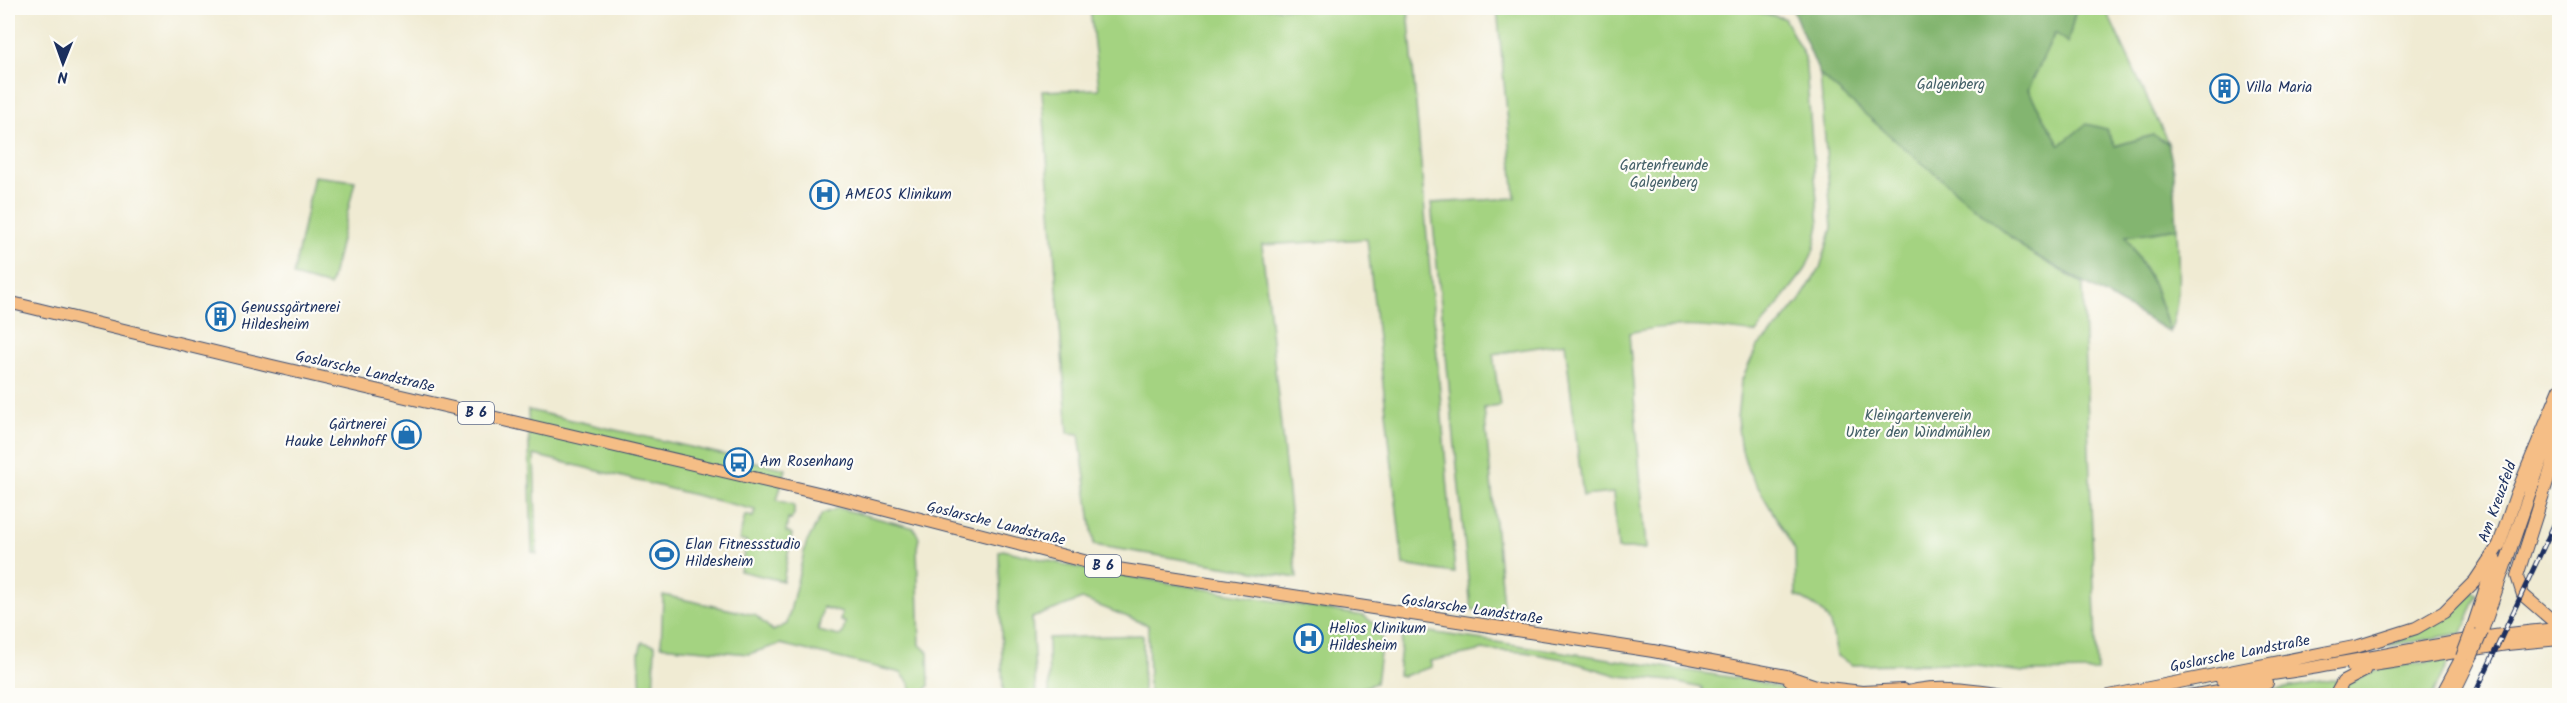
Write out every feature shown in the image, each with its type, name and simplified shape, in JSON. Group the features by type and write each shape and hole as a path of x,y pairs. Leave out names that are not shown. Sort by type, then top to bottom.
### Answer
{"main road":[{"name":"Goslarsche Landstraße","path":"8,302 831,496 1111,568 1653,651 1786,676 1812,691 1827,696"},
{"name":"Am Kreuzfeld","path":"2378,641 2416,628 2444,612 2475,581 2499,545 2520,484 2559,389"},
{"name":"Am Kreuzfeld","path":"2476,632 2559,417"},
{"path":"2559,441 2517,578 2523,595 2559,628"},
{"path":"2441,696 2461,651 2476,632 2499,545"},
{"path":"2188,680 2201,682 2266,676 2461,651 2511,633 2559,628"},
{"path":"2189,696 2461,651 2559,639"},
{"name":"Goslarsche Landstraße","path":"2109,696 2378,641"},
{"path":"2452,696 2461,651"},
{"path":"2335,696 2348,677 2394,662"},
{"path":"1812,691 1862,692 1945,687 2020,696"},
{"path":"1895,696 1910,690"},
{"path":"2225,690 2256,696"}],"green space":[{"path":"1090,8 1408,8 1455,573 1403,565 1367,239 1262,245 1297,578 1094,545 1079,434 1068,433 1042,91 1099,89"},
{"name":"Gartenfreunde Galgenberg","path":"1497,8 1739,8 1784,18 1805,57 1819,225 1814,249 1805,270 1756,333 1708,327 1676,327 1629,333 1646,549 1618,549 1613,493 1583,496 1565,343 1493,354 1500,406 1484,408 1504,615 1471,609 1431,203 1515,198"},
{"name":"Galgenberg","path":"1792,8 2076,8 2068,43 2055,33 2028,90 2060,145 2086,124 2106,129 2115,146 2153,135 2168,143 2174,171 2177,228 2126,236 2154,286 2170,332 2026,250 1896,141 1820,75"},
{"path":"2076,8 2105,8 2168,143 2153,135 2115,146 2060,146 2028,90 2055,33 2068,42"},
{"name":"Kleingartenverein Unter den Windmühlen","path":"1820,75 2026,250 2083,284 2097,671 2023,672 1953,663 1852,665 1837,656 1833,633 1823,612 1796,596 1795,550 1748,470 1740,444 1737,418 1741,382 1757,347 1780,325 1800,300 1820,268 1832,228"},
{"path":"314,176 355,181 330,286 293,276"},
{"path":"2177,228 2178,294 2170,332 2154,285 2126,236"},
{"path":"528,410 786,469 777,500 794,505 794,514 791,520 788,519 786,532 792,534 783,581 740,571 747,542 739,540 745,515 753,517 755,510 534,455 537,554 532,552"},
{"path":"838,508 914,528 919,538 917,547 920,645 928,652 929,686 924,692 911,691 910,684 901,673 780,644 749,654 661,646 663,595 755,615 773,631 787,624 806,544 822,514","holes":["823,607 842,613 840,621 845,622 843,633 839,636 818,631"]},
{"path":"1003,550 1075,567 1364,616 1377,626 1382,638 1376,683 1341,695 1149,695 1148,625 1082,599 1032,618 1036,695 1003,695 999,551"},
{"path":"2473,592 2477,595 2462,633 2376,648 2428,627"},
{"path":"1403,628 1756,681 1798,695 1702,695 1702,688 1670,681 1619,676 1562,659 1525,652 1484,650 1430,661 1432,667 1403,676 1398,675"},
{"path":"1143,635 1143,695 1049,695 1048,638"},
{"path":"642,642 655,645 653,695 641,695 639,653"},
{"path":"2450,659 2432,695 2337,696 2345,683 2384,668"},
{"path":"2338,679 2332,695 2276,695 2268,691"}],"railway":[{"path":"2474,696 2560,512"}],"place":[{"name":"Villa Maria","path":"2225,88"},
{"name":"AMEOS Klinikum","path":"824,195"},
{"name":"Genussgärtnerei Hildesheim","path":"220,317"},
{"name":"Gärtnerei Hauke Lehnhoff","path":"407,434"},
{"name":"Am Rosenhang","path":"739,462"},
{"name":"Elan Fitnessstudio Hildesheim","path":"664,554"},
{"name":"Helios Klinikum Hildesheim","path":"1308,638"}]}
